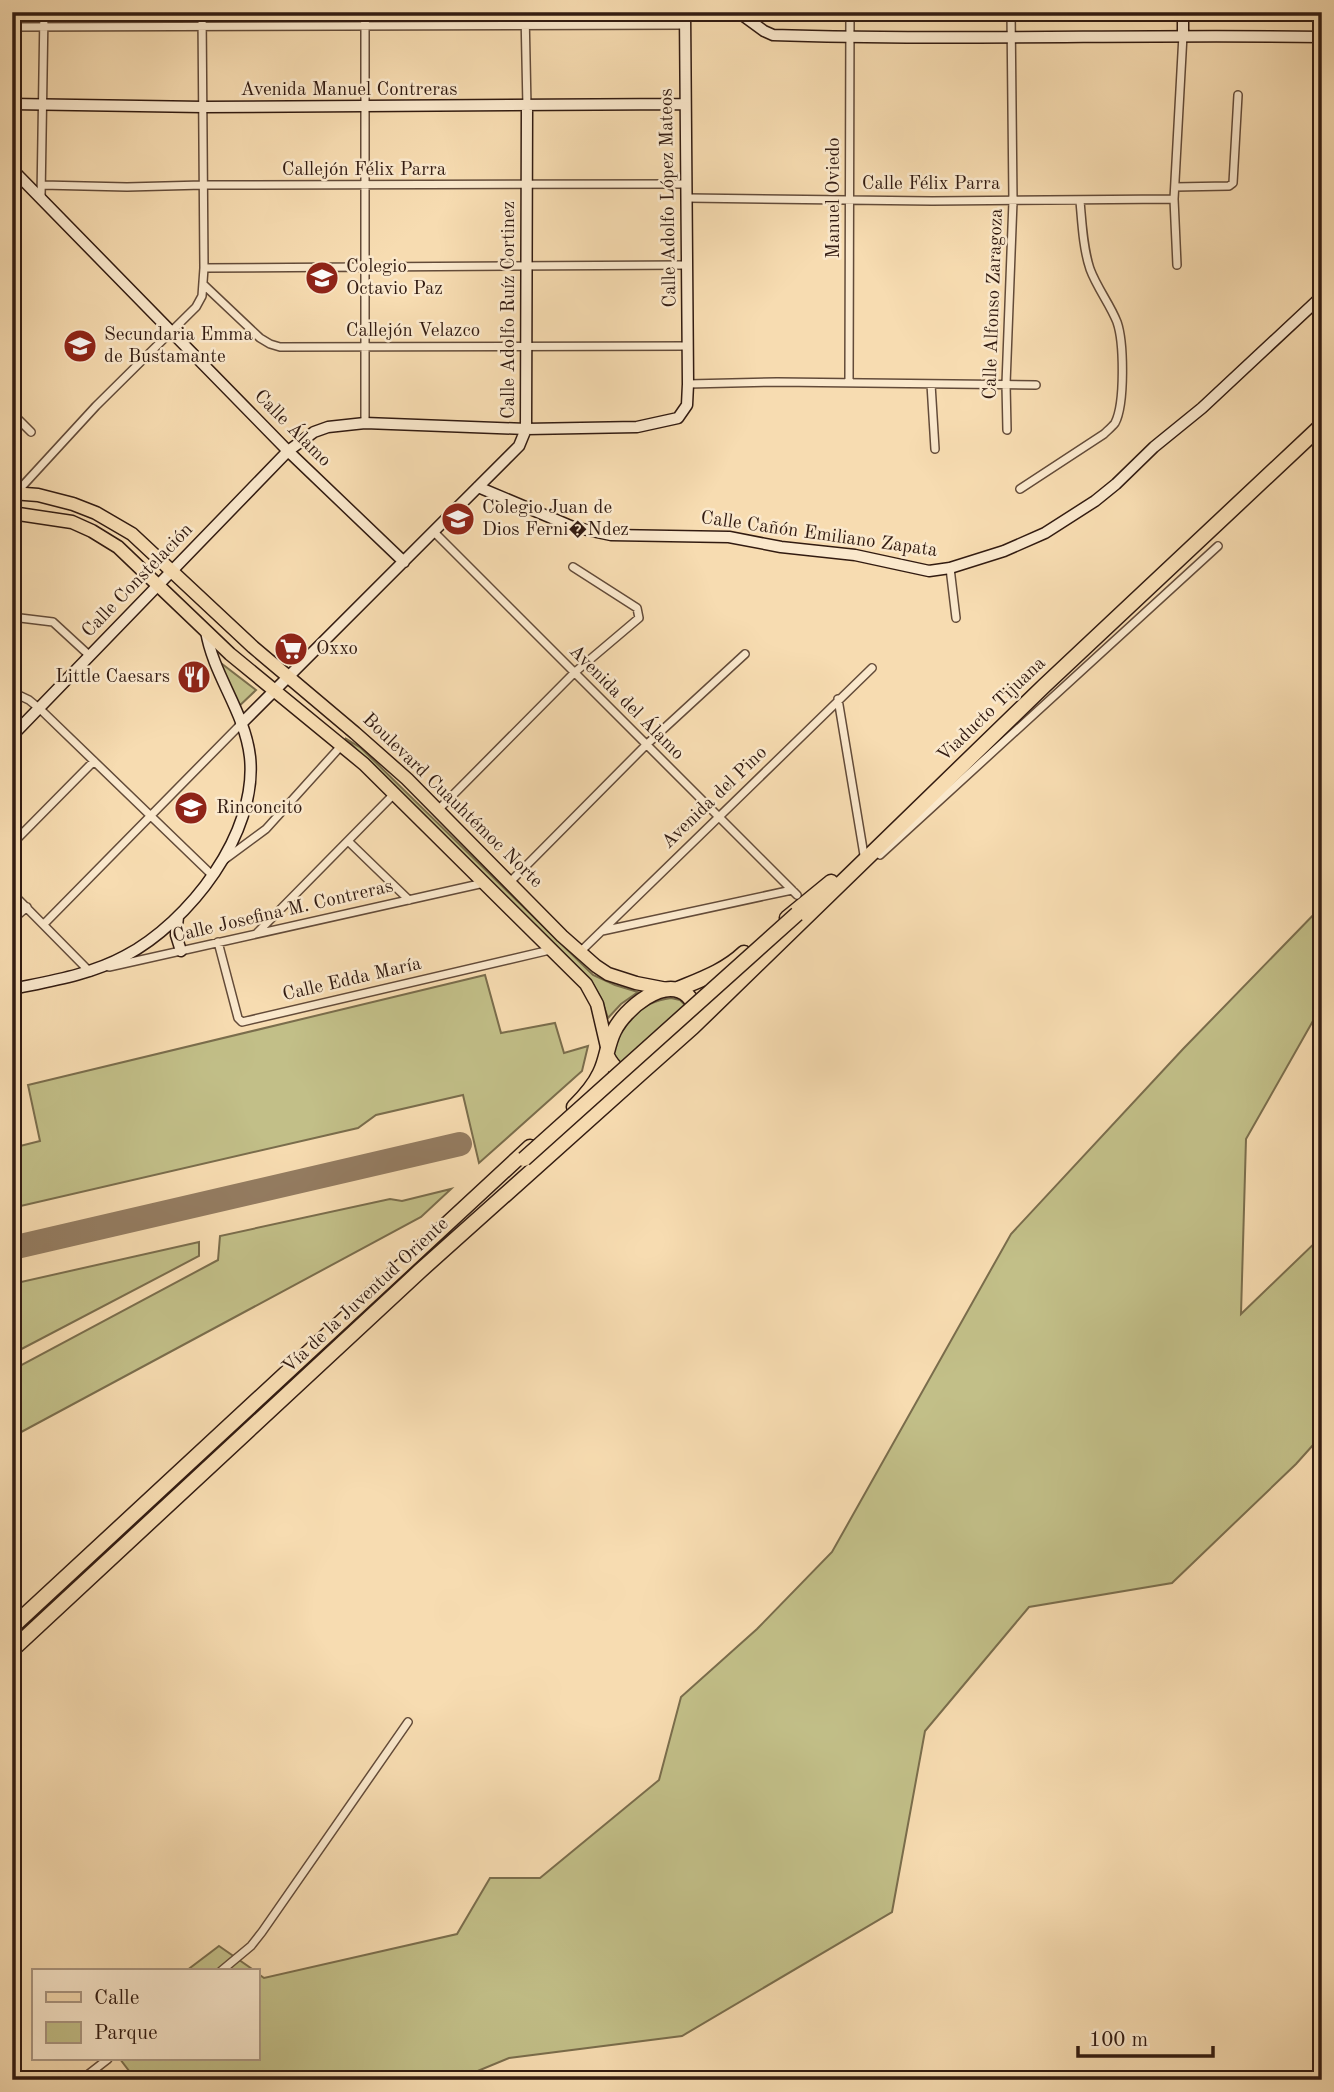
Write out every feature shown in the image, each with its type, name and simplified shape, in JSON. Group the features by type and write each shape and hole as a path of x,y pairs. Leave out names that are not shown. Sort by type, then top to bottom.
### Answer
{"highway":[{"name":"Viaducto Tijuana","path":"832,881 1321,420"},
{"name":"Viaducto Tijuana","path":"639,1075 692,1027 1078,649"},
{"path":"464,1209 481,1199 832,881"},
{"name":"Vía de la Juventud Oriente","path":"67,1576 583,1098 595,1081 622,1019 651,995 728,966 832,881"},
{"path":"672,989 692,1000 695,1017 692,1027"},
{"path":"607,1051 617,1071 639,1075"},
{"name":"Vía de la Juventud Oriente","path":"12,1650 410,1280 639,1075"},
{"path":"12,1615 67,1576"},
{"path":"12,1628 67,1576"}],"main road":[{"name":"Boulevard Cuauhtémoc Norte","path":"14,493 73,504 96,513 132,534 287,677 362,739 438,810 580,952 608,974 636,983 672,989"},
{"name":"Boulevard Cuauhtémoc Norte","path":"12,513 72,522 117,547 274,691 364,764 586,984 597,1004 607,1051"}],"street":[{"path":"41,197 44,12"},
{"path":"14,493 200,302 204,285 202,12"},
{"path":"365,12 365,423"},
{"name":"Calle Adolfo Ruíz Cortinez","path":"241,724 519,446 526,429 525,12"},
{"name":"Calle Adolfo López Mateos","path":"526,429 637,427 671,421 684,413 688,384 685,12"},
{"path":"738,12 773,35 1012,39 1183,34 1322,37"},
{"name":"Manuel Oviedo","path":"849,383 850,12"},
{"name":"Calle Alfonso Zaragoza","path":"1007,430 1006,384 1013,201 1011,12"},
{"path":"1177,265 1174,199 1183,12"},
{"path":"12,27 686,26"},
{"path":"1175,187 1232,185 1238,95"},
{"name":"Avenida Manuel Contreras","path":"12,104 527,107 685,104"},
{"name":"Calle Álamo","path":"12,169 288,451 404,562"},
{"name":"Callejón Félix Parra","path":"42,185 127,187 687,184"},
{"name":"Calle Félix Parra","path":"688,198 1013,201 1174,199"},
{"path":"1020,489 1104,434 1114,424 1118,413 1123,367 1120,335 1117,321 1090,267 1080,201"},
{"path":"204,268 688,265"},
{"name":"Callejón Velazco","path":"204,285 260,338 280,347 687,346"},
{"name":"Calle Cañón Emiliano Zapata","path":"478,487 573,527 611,535 729,537 781,547 855,555 929,571 950,568 1004,551 1045,533 1095,501 1202,408 1322,296"},
{"path":"688,384 1036,385"},
{"path":"931,384 934,449"},
{"path":"12,413 31,432"},
{"name":"Calle Constelación","path":"12,736 288,451 314,432 328,427 365,423 526,429"},
{"name":"Avenida del Álamo","path":"434,531 794,893 602,931"},
{"path":"838,699 866,867 1218,546"},
{"path":"438,810 574,673 639,618 637,608 573,567"},
{"path":"950,568 956,618"},
{"path":"12,617 53,622 90,656"},
{"path":"12,989 88,972 139,948 178,917 213,876 221,862 241,820 249,789 250,754 241,724 209,649 206,631"},
{"path":"509,883 646,745 745,654"},
{"name":"Avenida del Pino","path":"580,952 872,668"},
{"path":"12,692 40,709 213,876"},
{"path":"44,924 241,724"},
{"path":"221,862 265,829 341,746"},
{"path":"12,844 94,761"},
{"path":"257,933 394,794"},
{"path":"348,841 409,900"},
{"name":"Calle Josefina M. Contreras","path":"88,972 484,883"},
{"path":"12,893 88,972"},
{"path":"12,920 27,907"},
{"path":"178,917 176,935 181,951"},
{"name":"Calle Edda María","path":"218,942 237,1018 242,1022 551,949"},
{"path":"224,1969 251,1947 408,1722"},
{"path":"81,2080 107,2060"}],"green space":[{"path":"213,657 256,690 235,710"},
{"path":"345,738 361,748 593,975 638,992 608,1018 590,979"},
{"path":"1322,906 1322,1005 1246,1139 1241,1314 1322,1236 1322,1435 1296,1464 1172,1583 1029,1607 925,1731 892,1912 682,2036 509,2058 456,2080 136,2080 121,2060 259,2060 259,1974 264,1978 457,1934 490,1878 540,1878 659,1780 681,1697 757,1629 832,1552 1011,1234 1183,1049"},
{"path":"485,975 501,1033 555,1023 564,1053 588,1046 582,1071 479,1163 463,1095 376,1115 358,1128 12,1208 12,1148 40,1141 28,1085"},
{"path":"671,998 680,1000 687,1007 681,1026 637,1068 623,1069 613,1055 626,1025 649,1004"},
{"path":"451,1189 421,1217 12,1437 12,1370 218,1260 220,1236 390,1199 402,1201"},
{"path":"199,1242 199,1256 12,1354 12,1284"},
{"path":"219,1946 252,1969 189,1969"}],"taxiway":[{"path":"12,1248 460,1144"}],"place":[{"name":"Colegio Octavio Paz","path":"322,278"},
{"name":"Secundaria Emma de Bustamante","path":"80,346"},
{"name":"Colegio Juan de Dios Ferni�Ndez","path":"458,519"},
{"name":"Oxxo","path":"291,649"},
{"name":"Little Caesars","path":"194,677"},
{"name":"Rinconcito","path":"191,808"}]}
